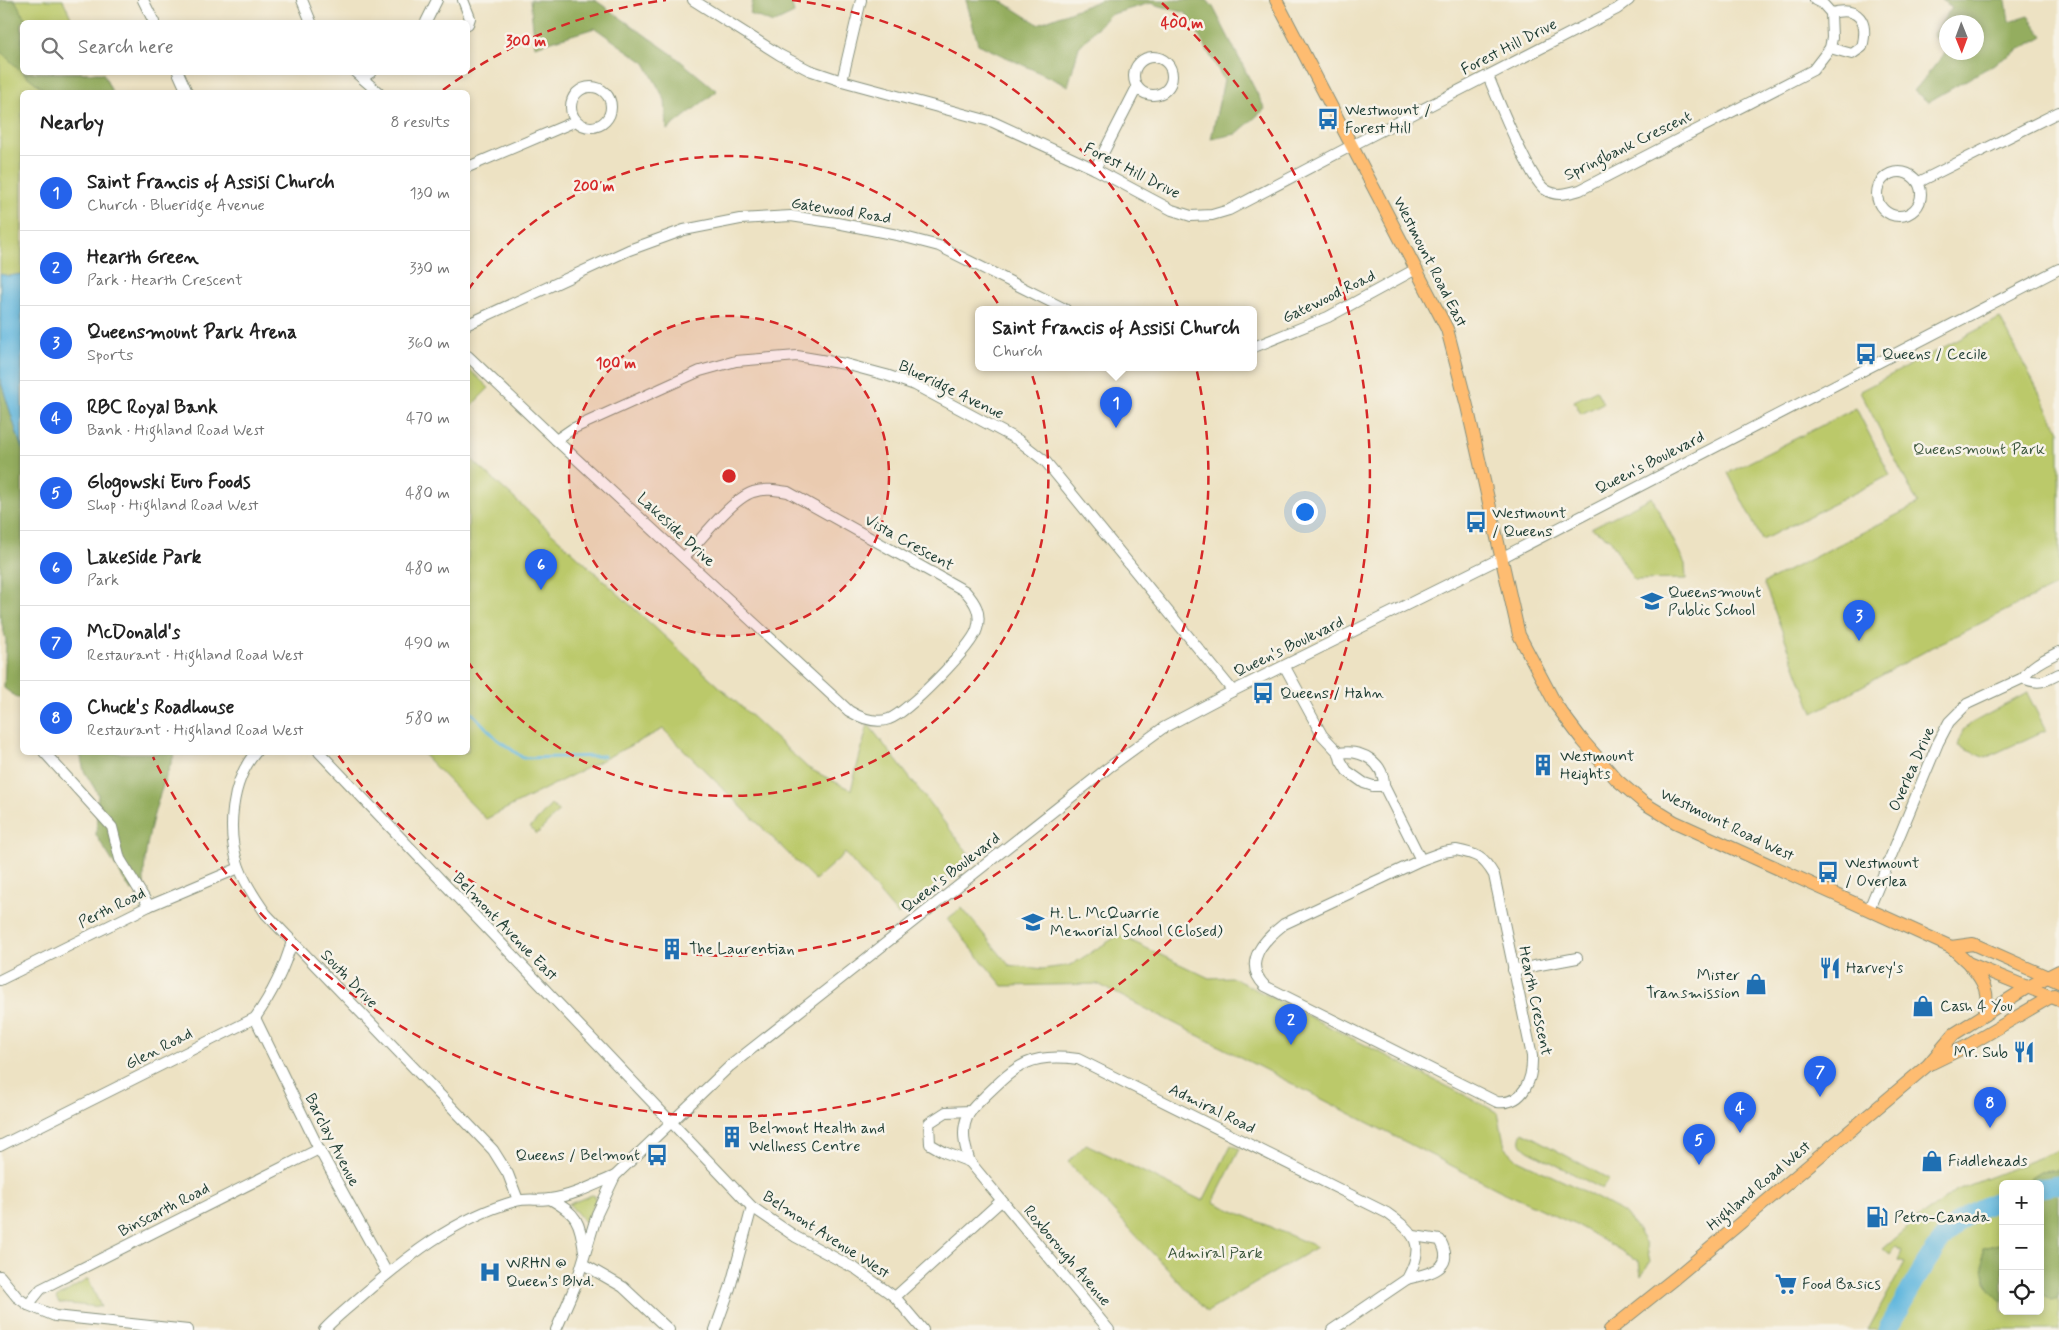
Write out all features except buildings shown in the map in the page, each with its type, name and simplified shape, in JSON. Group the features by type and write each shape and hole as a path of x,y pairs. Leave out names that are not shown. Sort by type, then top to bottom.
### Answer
{"main road":[{"name":"Westmount Road East","path":"1276,0 1353,144 1447,329 1452,342 1501,558"},
{"name":"Westmount Road West","path":"1501,558 1519,636 1556,705 1583,741 1617,780 1644,803 1675,822 1951,947 1968,962 2028,987 2056,996"},
{"name":"Westmount Road West","path":"1951,947 1973,944 2055,977"},
{"path":"1968,962 1981,978 1986,990 1988,998 1984,1015"},
{"name":"Highland Road West","path":"1610,1330 1675,1278 1928,1065 1954,1034 2028,987 2055,977"},
{"name":"Highland Road West","path":"1928,1065 1968,1046 2056,996"}],"street":[{"path":"143,0 153,20"},
{"path":"302,0 310,20"},
{"path":"427,20 436,0"},
{"path":"463,0 469,20"},
{"name":"Forest Hill Drive","path":"694,0 780,55 809,70 842,81 994,122 1096,169 1172,210 1191,216 1212,215 1230,210 1353,144 1618,9 1629,0"},
{"path":"842,81 861,0"},
{"path":"1815,0 1823,4 1831,13 1832,38 1830,48 1852,54 1862,47 1865,36 1862,22 1855,13 1845,10 1831,13"},
{"name":"Springbank Crescent","path":"1488,76 1532,174 1545,190 1562,195 1580,190 1813,70 1830,48"},
{"path":"180,75 187,90"},
{"path":"364,75 376,90"},
{"path":"590,86 597,87 607,94 612,108 607,120 599,126 592,127 582,125 576,121 571,109 571,102 580,90 590,86"},
{"path":"1096,169 1137,87"},
{"path":"1919,182 2059,112"},
{"path":"470,166 576,121"},
{"path":"1895,172 1902,172 1913,176 1919,182 1922,195 1920,203 1910,214 1895,216 1885,211 1880,205 1877,190 1885,176 1895,172"},
{"name":"Gatewood Road","path":"470,323 629,250 684,230 740,219 791,216 897,235 939,246 1059,306"},
{"name":"Gatewood Road","path":"1257,346 1328,317 1416,269"},
{"name":"Queen's Boulevard","path":"556,1330 576,1284 597,1214 615,1176 730,1066 1108,768 1163,728 1233,691 1501,558 2059,269"},
{"name":"Blueridge Avenue","path":"556,440 572,429 700,371 736,361 798,356 845,364 915,385 1018,440 1046,462 1233,691"},
{"name":"Lakeside Drive","path":"470,358 849,711 869,720"},
{"name":"Vista Crescent","path":"684,558 739,499 753,492 778,490 788,492 965,591 976,604 979,616 977,629 967,646 904,711 888,720 869,720"},
{"name":"Overlea Drive","path":"1869,909 1949,722 1967,704 2023,678 2027,671 2036,664 2059,652"},
{"path":"1284,667 1322,735 1339,753 1347,771 1356,779 1373,786 1384,786"},
{"path":"2023,678 2032,682 2044,682 2059,674"},
{"path":"1339,753 1350,751 1371,759 1380,767 1384,776 1384,786 1421,860"},
{"path":"47,755 112,828 120,859 149,906"},
{"name":"South Drive","path":"254,755 243,773 236,794 233,813 235,855 239,868 266,914 493,1150 508,1174 518,1200"},
{"name":"Belmont Avenue East","path":"322,755 670,1122"},
{"name":"Hearth Crescent","path":"1456,850 1478,855 1487,863 1494,874 1513,970 1533,1066 1531,1078 1526,1087 1512,1102 1507,1103 1497,1102 1265,986 1258,979 1256,956 1264,941 1284,924 1421,860 1443,852 1456,850"},
{"name":"Perth Road","path":"0,980 149,906 239,868"},
{"name":"Glen Road","path":"0,1146 254,1018 270,996 281,974 292,941"},
{"path":"1513,970 1577,958"},
{"name":"Barclay Avenue","path":"254,1018 319,1149 387,1273"},
{"name":"Admiral Road","path":"1002,1201 970,1162 964,1136 965,1123 971,1110 1021,1064 1040,1058 1059,1056 1078,1059 1388,1213 1414,1236"},
{"name":"Admiral Road","path":"970,1162 944,1152 930,1144 929,1123 946,1112 971,1110"},
{"name":"Belmont Avenue West","path":"670,1122 752,1207 796,1237 856,1269 895,1297 923,1330"},
{"name":"Binscarth Road","path":"28,1305 41,1289 319,1149"},
{"name":"Queen's Boulevard","path":"324,1330 387,1273 420,1249 457,1226 518,1200 550,1199 580,1191 615,1176"},
{"name":"Queen's Boulevard","path":"550,1199 572,1212 580,1226 584,1260"},
{"path":"895,1297 1002,1201"},
{"name":"Roxborough Avenue","path":"1002,1201 1109,1330"},
{"path":"715,1330 730,1288 752,1207"},
{"path":"1332,1330 1407,1279 1438,1271 1445,1261 1445,1248 1440,1240 1414,1236 1417,1252 1414,1266 1407,1279"},
{"path":"584,1260 623,1287 669,1330"},
{"path":"0,1276 17,1297 28,1305 55,1316 188,1330"}],"green space":[{"path":"0,0 63,0 72,20 20,20 20,75 97,75 104,90 20,90 20,580 0,565"},
{"path":"0,0 15,0 26,20 20,20 20,70 0,51"},
{"path":"530,0 595,0 672,54 717,91 667,130 665,100 645,63 595,28 535,46"},
{"path":"753,0 791,0 794,13 773,23 750,14"},
{"path":"966,0 1000,0 1038,24 1101,0 1207,0 1213,7 1265,109 1236,134 1211,139 1224,80 1186,13 1150,3 1109,15 1079,47 1068,86 978,44"},
{"path":"1941,0 2006,0 2009,22 2028,16 2043,36 1928,102 1914,91 1939,60 1984,60 1984,15 1947,15 1952,7"},
{"path":"1939,26 1939,41 1933,35"},
{"path":"26,75 104,75 111,90 44,90"},
{"name":"Queensmount Park","path":"2000,318 2059,431 2059,584 1933,647 1813,713 1764,583 1918,504 1860,391"},
{"path":"470,370 489,388 470,407"},
{"path":"0,379 20,443 20,697 17,698 4,688 6,640 0,617"},
{"path":"1596,390 1603,403 1581,414 1574,401"},
{"path":"1856,408 1890,475 1762,540 1728,473"},
{"path":"470,458 808,768 851,790 868,724 972,858 898,915 845,853 815,880 663,729 486,819 424,755 470,755"},
{"path":"1652,497 1685,564 1686,579 1634,580 1610,539 1591,528"},
{"path":"2027,693 2046,730 1985,758 1958,746 1963,730 1972,723"},
{"path":"80,755 174,755 163,785 149,834 144,868 144,885 131,891 96,835 98,794 84,771"},
{"path":"551,805 559,811 537,834 530,828"},
{"path":"962,908 1009,965 1043,969 1071,965 1119,935 1209,978 1231,977 1482,1104 1498,1113 1505,1147 1518,1160 1578,1188 1624,1213 1646,1244 1650,1261 1641,1276 1639,1261 1580,1227 1501,1191 1098,984 1003,986 947,919"},
{"path":"1523,1132 1609,1179 1602,1189 1528,1150 1521,1142"},
{"name":"Admiral Park","path":"1086,1144 1203,1201 1231,1145 1240,1149 1213,1202 1317,1247 1207,1312 1068,1162"},
{"path":"2059,1150 2059,1170 2041,1172 2030,1180 1999,1180 1999,1244 1983,1248 1985,1282 1999,1298 1999,1315 2044,1315 2044,1295 2052,1300 2059,1298 2059,1330 1868,1330 1905,1262 1898,1260 1902,1251 1895,1247 1890,1254 1883,1248 1916,1220 1957,1190"},
{"path":"2059,1170 2059,1298 2052,1300 2044,1295 2044,1180 2029,1180 2041,1172"},
{"path":"592,1195 596,1199 586,1223 569,1204"},
{"path":"1999,1244 1999,1300 1991,1291 1985,1278 1983,1248"},
{"path":"88,1279 101,1307 59,1303 56,1298"}],"water":[{"path":"0,274 9,276 20,274 20,443 0,379"}],"waterway":[{"path":"470,711 497,739 523,758 604,756"},
{"path":"2044,1187 2059,1185"},
{"path":"1887,1330 1941,1241 1962,1219 1999,1200"}],"place":[{"name":"Westmount / Forest Hill","path":"1328,119"},
{"name":"Queens / Cecile","path":"1866,354"},
{"name":"Saint Francis of Assisi Church","path":"1116,428"},
{"name":"Westmount / Queens","path":"1476,522"},
{"name":"Lakeside Park","path":"541,590"},
{"name":"Queensmount Public School","path":"1652,601"},
{"name":"Queensmount Park Arena","path":"1859,641"},
{"name":"Queens / Hahn","path":"1263,693"},
{"name":"Westmount Heights","path":"1543,765"},
{"name":"Westmount / Overlea","path":"1828,872"},
{"name":"H. L. McQuarrie Memorial School (Closed)","path":"1033,922"},
{"name":"The Laurentian","path":"672,949"},
{"name":"Harvey's","path":"1830,968"},
{"name":"Mister Transmission","path":"1756,984"},
{"name":"Cash 4 You","path":"1923,1006"},
{"name":"Hearth Green","path":"1291,1045"},
{"name":"Mr. Sub","path":"2024,1052"},
{"name":"McDonald's","path":"1820,1097"},
{"name":"Chuck's Roadhouse","path":"1990,1128"},
{"name":"RBC Royal Bank","path":"1740,1133"},
{"name":"Belmont Health and Wellness Centre","path":"732,1137"},
{"name":"Queens / Belmont","path":"657,1155"},
{"name":"Fiddleheads","path":"1932,1161"},
{"name":"Glogowski Euro Foods","path":"1699,1165"},
{"name":"Petro-Canada","path":"1877,1217"},
{"name":"WRHN @ Queen’s Blvd.","path":"490,1272"},
{"name":"Food Basics","path":"1786,1284"}]}
